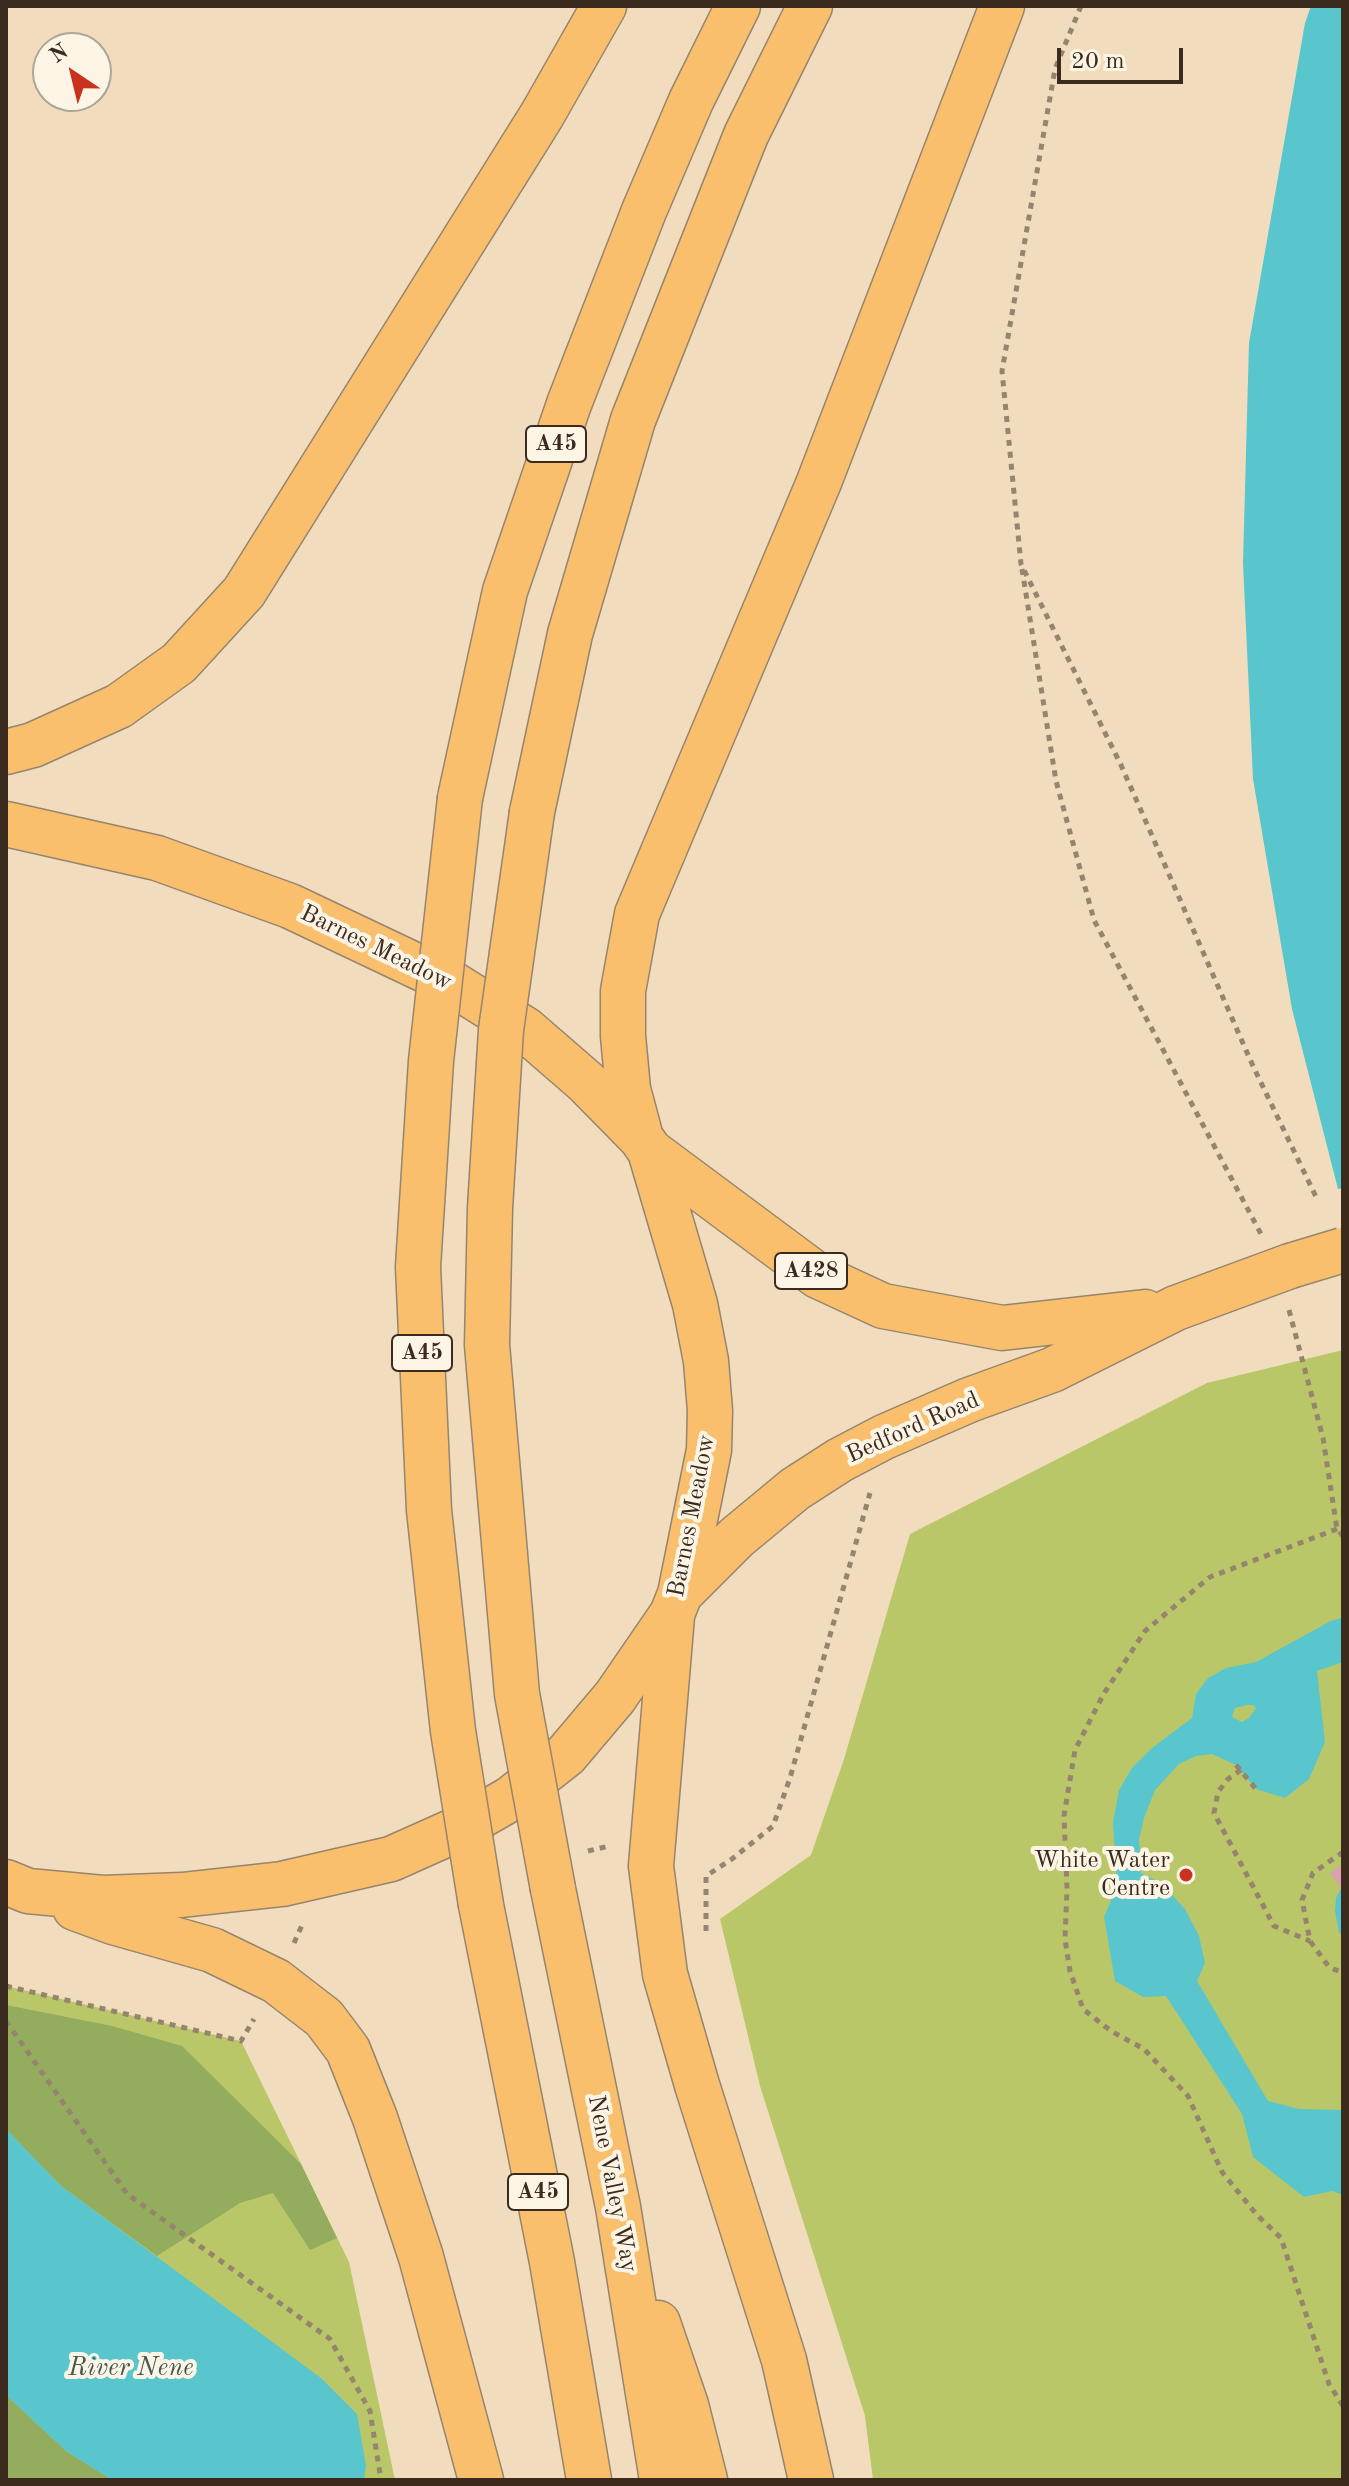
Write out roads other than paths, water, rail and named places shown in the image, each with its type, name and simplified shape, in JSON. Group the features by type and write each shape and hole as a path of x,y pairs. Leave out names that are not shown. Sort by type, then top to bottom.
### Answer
{"highway":[{"path":"6,752 33,745 119,706 179,663 244,592 542,115 604,6"},
{"name":"A45","path":"589,2480 552,2262 481,1905 453,1731 429,1510 418,1267 431,1061 460,798 505,591 569,404 644,211 691,101 738,6"},
{"name":"Nene Valley Way","path":"662,2480 618,2207 517,1694 487,1345 490,1208 501,1030 532,812 570,634 633,420 746,135 810,6"},
{"path":"645,1145 628,1089 623,1036 623,991 637,914 819,482 1002,6"},
{"name":"Barnes Meadow","path":"6,824 157,858 290,906 448,981 526,1030 586,1082 645,1145 695,1304 706,1361 710,1411 709,1450 676,1604 615,1697 566,1755 510,1799 456,1830 391,1859 282,1884 182,1895 103,1898 17,1887"},
{"name":"Bedford Road","path":"645,1145 818,1276 883,1306 1002,1328 1176,1308 1285,1279 1343,1250"},
{"name":"Bedford Road","path":"676,1604 737,1537 795,1489 840,1460 969,1400 1052,1370 1176,1308"},
{"path":"676,1604 651,1866 665,1974 784,2360 811,2480"},
{"path":"17,1887 113,1922 212,1950 276,1981 324,2018 348,2050 375,2118 421,2257 481,2480"},
{"path":"618,2207 686,2405 705,2480"}],"water":[{"path":"1311,6 1343,6 1343,1188 1338,1189 1292,1009 1253,779 1243,563 1249,343 1305,23"},
{"path":"1343,1617 1343,1662 1317,1671 1325,1742 1309,1779 1285,1798 1256,1789 1236,1765 1212,1754 1196,1756 1179,1764 1155,1790 1139,1839 1141,1873 1162,1884 1185,1909 1199,1936 1205,1963 1197,1981 1268,2101 1299,2109 1343,2110 1343,2195 1332,2191 1304,2197 1253,2157 1242,2114 1166,1996 1143,1997 1115,1981 1104,1917 1117,1886 1113,1822 1119,1790 1132,1768 1152,1748 1192,1718 1196,1694 1208,1678 1226,1668 1256,1662","holes":["1253,1705 1256,1708 1249,1718 1242,1722 1232,1717 1235,1708"]},
{"path":"1343,1885 1343,1937 1335,1911 1336,1898"},
{"name":"River Nene","path":"6,2129 61,2186 321,2378 357,2414 366,2465 364,2480 112,2480 66,2451 6,2395"}],"place":[{"name":"White Water Centre","path":"1186,1875"}]}
